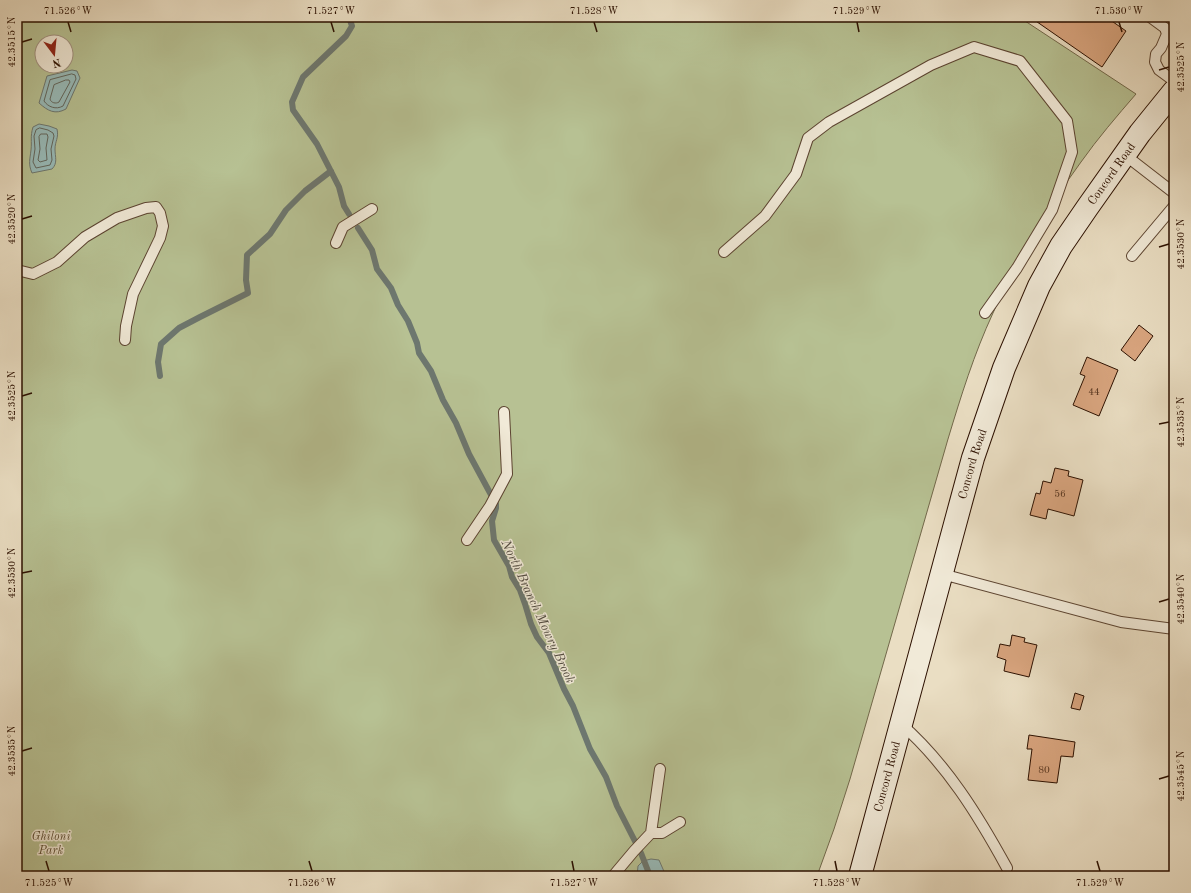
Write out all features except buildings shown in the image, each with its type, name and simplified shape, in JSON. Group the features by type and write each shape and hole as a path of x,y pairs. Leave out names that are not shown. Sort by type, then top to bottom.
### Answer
{"street":[{"name":"Concord Road","path":"860,876 900,723 973,458 1018,332 1039,286 1061,246 1140,133 1174,91"}],"lane":[{"path":"1150,17 1165,28 1167,34 1161,48 1156,54 1156,62 1159,70 1174,81"},
{"path":"724,252 765,216 796,174 808,138 829,122 925,68 974,47 1020,61 1067,121 1072,152 1052,210 1018,268 985,313"},
{"path":"1124,155 1174,194"},
{"path":"1132,256 1174,206"},
{"path":"17,270 33,274 57,262 85,237 117,218 146,208 156,207 160,213 163,226 160,238 133,294 124,340"},
{"path":"336,243 343,227 372,209"},
{"path":"467,540 490,506 507,474 504,412"},
{"path":"942,574 1121,622 1174,628"},
{"path":"900,723 920,741 947,772 982,823 1007,868"},
{"path":"613,876 649,835 660,769"},
{"path":"649,835 662,833 680,822"}],"green space":[{"name":"Ghiloni Park","path":"17,17 908,17 947,21 950,17 1019,17 1136,94 1087,153 1045,216 1012,274 980,344 948,439 850,779 817,876 17,876"}],"water":[{"path":"74,70 77,71 80,78 66,109 62,111 52,111 39,103 47,76 55,74 74,74"},
{"path":"39,124 57,129 58,135 55,149 56,162 52,169 32,173 30,162 33,127"},
{"path":"651,859 659,860 666,876 637,876 638,866 643,861"}],"waterway":[{"name":"North Branch Mowry Brook","path":"349,17 352,26 346,36 303,77 292,102 293,110 317,144 339,187 344,206 349,214"},
{"path":"160,376 158,362 161,344 179,328 248,293 246,280 247,255 270,234 286,210 305,191 331,171"},
{"name":"North Branch Mowry Brook","path":"358,228 372,250 377,269 391,288 398,305 408,321 417,343 419,353 431,371 469,454 496,504 492,521 494,540 509,566 512,577 520,590 531,624 537,637 549,653 573,706 590,749 606,777 617,806 641,853 650,876"}]}
